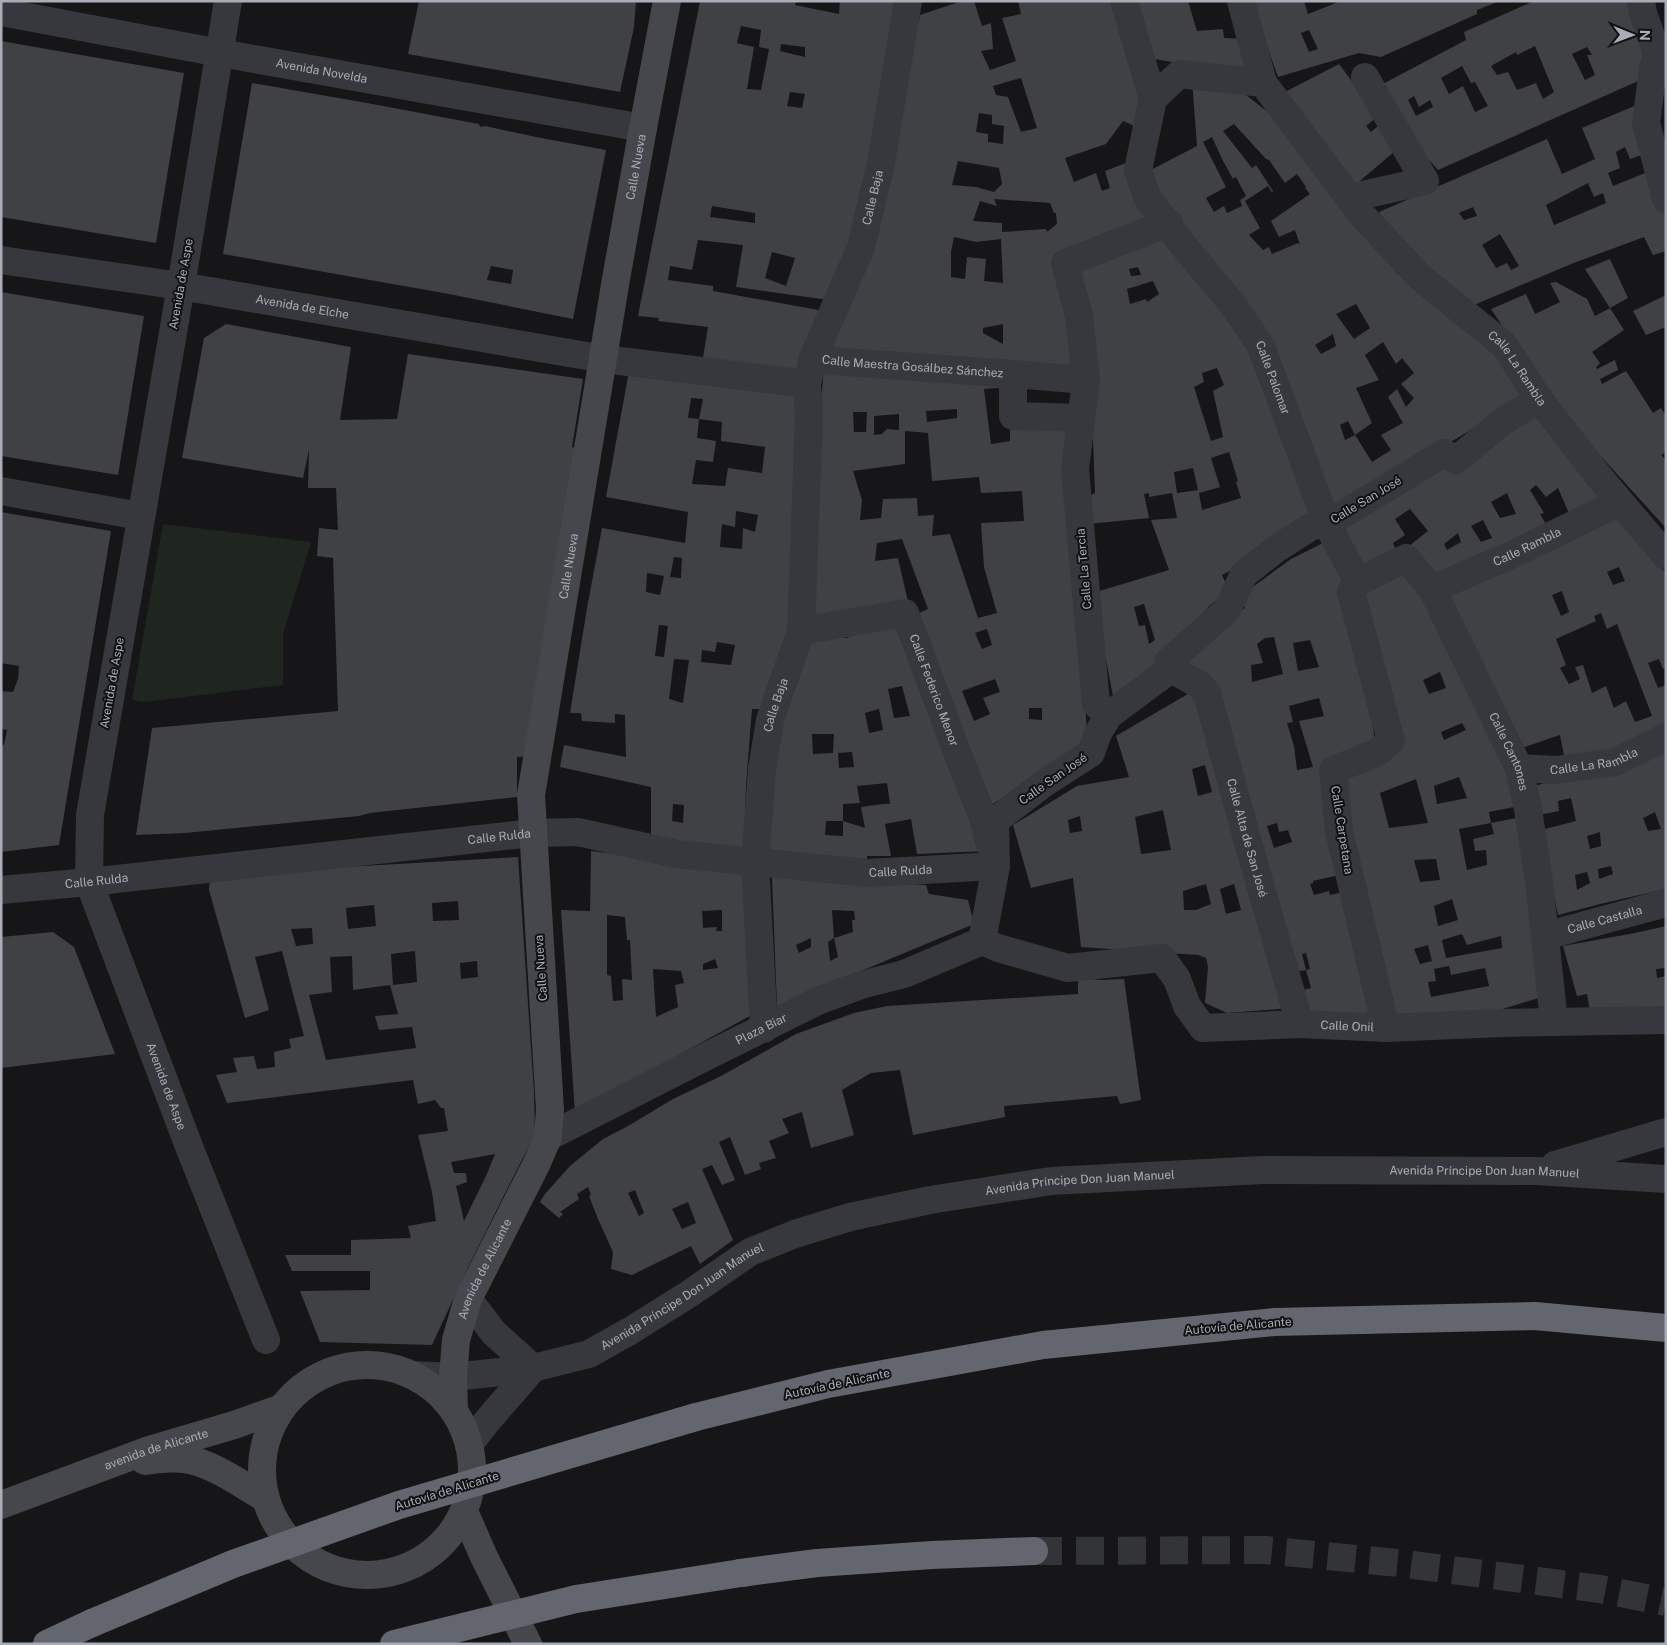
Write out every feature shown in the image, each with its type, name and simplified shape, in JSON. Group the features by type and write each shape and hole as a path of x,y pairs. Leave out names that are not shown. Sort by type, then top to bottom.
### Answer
{"highway":[{"name":"Autovía de Alicante","path":"47,1644 92,1623 233,1564 398,1505 696,1417 828,1384 1043,1345 1265,1323 1535,1316 1666,1328"},
{"path":"394,1644 576,1599 741,1573 817,1563 932,1555 1034,1551"}],"street":[{"name":"Avenida de Aspe","path":"228,1 90,815 89,882 188,1144 266,1340"},
{"name":"Calle Nueva","path":"548,1137 550,1110 531,795 642,128 667,1"},
{"name":"Calle Baja","path":"764,1029 755,863 762,769 770,720 801,631 809,416 807,384 813,358 861,247 881,163 908,1"},
{"path":"1124,1 1153,99 1179,74 1263,83"},
{"name":"Calle La Rambla","path":"1241,1 1263,83 1362,215 1420,276 1504,345 1538,399 1620,502 1666,556"},
{"path":"1641,1 1643,13 1657,53 1646,123 1666,198"},
{"name":"Avenida Novelda","path":"1,12 642,128"},
{"path":"1350,198 1425,181 1365,77"},
{"name":"Calle Palomar","path":"1153,99 1138,170 1147,197 1169,224 1183,246 1234,306 1260,346 1327,524 1358,582"},
{"name":"Calle La Tercia","path":"1109,715 1096,704 1075,469 1086,380 1079,316 1065,263 1169,224"},
{"name":"Avenida de Elche","path":"1,260 181,286 604,359"},
{"name":"Calle Maestra Gosálbez Sánchez","path":"813,358 844,362 1013,374"},
{"path":"604,359 807,384"},
{"path":"1080,418 1014,416 1013,374 1086,380"},
{"name":"Calle San José","path":"996,866 995,821 1043,784 1091,753 1098,733 1109,715 1170,669 1168,662 1227,610 1244,574 1276,549 1312,526 1327,524 1444,453 1456,460 1502,422 1538,399"},
{"path":"1,491 140,516"},
{"name":"Calle Rambla","path":"1432,589 1509,556 1620,502"},
{"name":"Calle Cantones","path":"1358,582 1406,558 1432,589 1520,768 1528,809 1546,936 1554,1022"},
{"name":"Calle Carpetana","path":"1358,582 1351,592 1391,741 1376,753 1333,770 1339,831 1386,1028"},
{"name":"Calle Federico Menor","path":"801,631 905,613 982,815 996,866"},
{"name":"Calle Alta de San José","path":"1170,669 1200,685 1208,692 1300,1024"},
{"name":"Calle La Rambla","path":"1520,768 1556,770 1615,762 1666,737"},
{"name":"Calle Rulda","path":"1,890 533,833 578,832 677,854 868,873 996,866"},
{"path":"982,940 996,866"},
{"name":"Calle Castalla","path":"1546,936 1666,903"},
{"name":"Calle Onil","path":"982,940 998,948 1068,968 1162,958 1176,979 1187,1006 1203,1028 1300,1024 1386,1028 1666,1020"},
{"name":"Plaza Biar","path":"548,1137 820,1000 861,985 904,974 982,940"},
{"path":"1536,1171 1666,1132"},
{"name":"Avenida de Alicante","path":"454,1412 453,1377 456,1340 468,1299 536,1165 548,1137"},
{"name":"Avenida Príncipe Don Juan Manuel","path":"412,1375 453,1377 534,1368 589,1354 681,1300 750,1252 795,1234 850,1217 930,1200 1051,1181 1263,1170 1536,1171 1666,1180"},
{"path":"468,1299 494,1333 534,1368 478,1431 469,1445"},
{"path":"377,1365 412,1375 436,1390 454,1412 463,1428 469,1445 472,1479 464,1511 452,1533 435,1551 414,1564 385,1574 354,1575 324,1567 298,1550 278,1527 266,1498 261,1467 267,1436 282,1408 308,1382 341,1368 377,1365"},
{"name":"avenida de Alicante","path":"106,1466 282,1408"},
{"name":"avenida de Alicante","path":"106,1466 167,1458 187,1459 209,1467 266,1498"},
{"path":"1,1505 106,1466"},
{"path":"464,1511 484,1557 528,1644"}],"shaded area":[{"path":"163,524 311,542 283,634 283,685 146,702 132,700"}],"building":[{"path":"419,1 636,1 634,27 620,92 408,54"},
{"path":"700,1 796,1 795,5 839,14 840,1 901,1 873,172 829,300 736,287 743,245 698,240 692,270 670,266 668,280 713,286 713,291 824,311 801,376 702,364 708,327 658,321 659,318 638,316","holes":["741,26 761,30 759,47 769,49 761,90 747,89 754,47 737,43","781,44 805,47 805,57 780,51","790,92 805,94 802,108 787,106","712,206 755,213 755,223 710,217","772,252 795,258 786,286 765,278"]},
{"path":"962,1 974,1 982,26 991,23 993,49 981,51 990,70 1016,61 1002,18 1021,14 1018,1 1114,1 1143,97 1137,127 1123,121 1106,144 1065,158 1074,182 1096,173 1102,191 1110,188 1105,171 1126,163 1150,228 1057,260 1074,371 824,357 906,78 920,15","holes":["1021,78 1037,128 1021,132 1008,97 996,95 993,86","979,113 992,115 992,124 1004,126 1003,144 988,142 988,134 976,132","958,161 999,168 1002,184 994,192 976,187 952,185","994,199 1050,203 1054,213 1056,213 1057,224 1047,232 1046,229 1002,232 1002,223 973,221 980,201 997,206","954,237 976,242 1001,239 1003,283 984,281 986,259 967,257 965,279 951,277 951,252","1003,324 1003,344 983,333 983,328"]},
{"path":"1135,1 1188,1 1197,31 1223,29 1224,38 1247,39 1251,75 1154,59"},
{"path":"1251,1 1304,1 1308,14 1341,1 1500,1 1477,10 1477,14 1381,57 1359,53 1278,77","holes":["1309,30 1318,49 1309,52 1301,33"]},
{"path":"1534,1 1631,1 1640,18 1645,78 1438,170 1412,141 1377,87 1466,40 1464,32","holes":["1535,46 1554,92 1543,99 1536,83 1517,90 1508,72 1497,75 1491,66 1516,52 1517,55","1587,47 1592,55 1587,55 1595,75 1585,80 1572,54","1462,66 1471,83 1475,82 1488,106 1475,112 1463,86 1449,94 1441,78","1414,96 1419,107 1430,100 1433,107 1416,116 1408,100"]},
{"path":"1,41 184,73 156,243 1,217"},
{"path":"1339,64 1378,116 1366,126 1371,132 1383,122 1401,146 1354,186 1281,94"},
{"path":"1192,80 1237,88 1278,120 1358,219 1397,273 1425,294 1494,354 1528,398 1490,417 1334,512 1313,457 1147,172 1197,146","holes":["1234,124 1269,160 1285,183 1297,174 1310,194 1271,221 1279,237 1295,230 1300,245 1298,243 1272,254 1269,247 1263,250 1249,235 1260,228 1245,201 1268,186 1272,193 1273,191 1256,165 1252,168 1223,131","1212,137 1233,179 1236,177 1246,196 1240,200 1242,206 1227,213 1224,206 1214,212 1206,198 1226,187 1203,142","1356,304 1370,328 1354,339 1336,314","1333,334 1336,346 1321,354 1315,345","1383,342 1396,364 1402,358 1414,373 1401,384 1414,398 1406,407 1397,389 1388,397 1403,423 1381,435 1391,450 1372,462 1355,435 1372,423 1356,388 1379,380 1365,355","1348,421 1355,435 1345,440 1340,425"]},
{"path":"252,83 479,124 480,127 485,126 606,150 573,319 449,294 223,254","holes":["491,266 513,270 511,284 487,280"]},
{"path":"1639,104 1651,152 1630,159 1625,147 1616,152 1620,168 1608,173 1613,186 1655,169 1666,218 1666,251 1653,255 1644,237 1571,264 1467,308 1437,273 1424,278 1379,212 1547,139 1562,174 1595,159 1582,128","holes":["1588,183 1594,197 1603,193 1606,203 1554,225 1546,205","1473,207 1477,216 1464,220 1459,213","1500,234 1519,266 1511,270 1507,263 1496,268 1482,245"]},
{"path":"1164,229 1240,330 1313,518 1268,551 1222,575 1229,590 1207,608 1208,620 1137,685 1113,696 1093,593 1169,570 1151,520 1177,518 1172,493 1149,497 1149,493 1144,494 1149,518 1088,524 1087,497 1095,493 1092,410 1075,262","holes":["1138,267 1141,275 1131,276 1129,269","1153,281 1159,294 1147,302 1146,299 1130,304 1127,289","1217,368 1224,385 1213,391 1223,437 1211,441 1194,387 1204,382 1202,373","1229,452 1241,498 1202,510 1199,493 1220,487 1211,458","1193,468 1198,490 1177,493 1174,472","1144,604 1155,640 1149,644 1145,625 1139,626 1134,607"]},
{"path":"1610,259 1628,298 1610,308 1585,269"},
{"path":"1556,282 1587,299 1595,316 1610,308 1624,330 1592,352 1600,363 1596,367 1597,369 1615,360 1618,370 1600,379 1602,384 1626,371 1653,413 1661,408 1666,416 1666,452 1661,455 1666,460 1666,528 1556,407 1491,309 1526,294 1535,314 1560,302 1550,283"},
{"path":"1,292 144,316 118,475 1,456"},
{"path":"1666,295 1666,327 1646,335 1633,311"},
{"path":"226,324 351,347 340,420 397,419 408,354 583,379 572,447 580,450 531,756 517,757 517,797 370,813 359,816 185,833 136,835 152,728 338,711 333,558 317,556 319,528 338,530 336,488 308,488 309,450 303,478 182,458 204,338"},
{"path":"824,369 1008,387 984,389 991,444 1010,441 1010,430 1066,423 1088,747 989,806 913,616 928,609 902,539 877,543 875,561 898,558 908,602 812,620 820,413","holes":["957,409 957,418 927,422 926,411","853,412 867,412 866,432 854,432","899,414 899,430 887,429 882,434 874,435 874,416","905,431 928,433 932,481 979,477 981,493 1022,491 1024,521 981,523 984,567 997,613 978,618 950,534 932,536 934,515 918,516 917,498 883,499 881,518 860,520 862,500 853,471 905,464","987,629 992,645 982,649 975,633","995,679 1000,692 983,698 990,714 974,721 962,691","1029,708 1042,708 1042,720 1029,719"]},
{"path":"629,371 799,388 795,635 770,709 752,709 746,785 744,852 651,839 651,787 560,767 564,745 626,757 625,715 615,714 615,723 582,721 581,713 570,713 602,528 685,543 688,512 606,497","holes":["691,398 703,399 699,419 688,418","699,419 722,422 721,441 765,447 762,473 728,468 725,486 692,484 696,460 713,462 716,441 697,438","736,511 758,515 755,532 743,528 742,549 720,547 722,524 735,527","674,557 682,558 681,578 670,577","647,573 664,576 660,595 646,592","659,625 668,626 664,657 655,656","717,642 735,645 731,665 701,662 702,650 715,652","674,659 689,660 683,703 669,699","673,804 684,805 683,823 672,821"]},
{"path":"1540,413 1610,498 1571,518 1558,488 1546,497 1536,485 1530,490 1544,513 1540,514 1550,531 1434,578 1404,550 1428,531 1410,509 1395,519 1405,535 1393,543 1397,552 1367,571 1336,527 1515,429","holes":["1507,493 1516,514 1500,518 1491,502","1483,520 1492,538 1481,542 1471,526","1458,533 1461,542 1447,550 1444,544"]},
{"path":"1,512 111,531 59,845 1,852 1,745 4,745 7,730 1,729 1,691 13,692 18,679 19,666 1,663"},
{"path":"1622,513 1666,574 1666,668 1663,669 1659,659 1648,663 1658,688 1666,685 1666,730 1634,744 1565,760 1560,735 1516,750 1440,591","holes":["1619,567 1625,581 1613,585 1607,572","1562,591 1569,612 1561,616 1552,595","1601,613 1607,629 1617,624 1652,716 1635,722 1626,701 1614,708 1606,686 1592,693 1583,665 1575,667 1580,679 1569,684 1560,668 1566,665 1556,639 1596,621 1594,616"]},
{"path":"1331,539 1361,652 1376,748 1324,765 1339,875 1313,881 1310,884 1314,895 1329,891 1330,895 1343,892 1375,1012 1309,1018 1299,991 1311,988 1306,970 1292,972 1232,759 1177,669 1211,631 1245,608 1239,597 1291,559","holes":["1274,637 1283,674 1252,682 1251,665 1263,663 1257,644 1265,638","1310,640 1319,667 1298,671 1293,643","1319,698 1324,716 1299,721 1313,767 1297,770 1294,746 1287,723 1293,722 1289,706","1277,823 1279,832 1288,830 1292,842 1274,848 1267,826","1306,953 1310,969 1306,970 1302,954"]},
{"path":"1410,568 1524,805 1489,812 1491,823 1526,816 1548,995 1496,1011 1391,1020 1338,775 1402,745 1357,594","holes":["1440,672 1446,688 1429,694 1423,680","1462,723 1466,730 1444,740 1441,732","1459,777 1467,798 1437,804 1434,786","1416,779 1428,823 1389,828 1380,793","1491,823 1494,834 1473,839 1475,851 1486,850 1487,865 1467,870 1459,829","1436,859 1440,880 1420,882 1414,860","1452,899 1458,920 1438,926 1434,906","1462,934 1467,945 1501,936 1502,948 1446,958 1442,940","1428,945 1432,961 1420,964 1414,949","1449,966 1451,975 1485,968 1489,986 1431,997 1428,982 1436,981 1434,969"]},
{"path":"904,625 987,851 917,854 911,819 885,824 891,856 867,856 867,861 769,857 763,784 804,634 848,638 851,633","holes":["902,686 910,716 894,718 888,689","879,709 883,730 869,733 865,713","812,734 834,734 833,753 813,754","852,752 854,767 839,768 838,753","887,783 890,804 861,807 865,828 843,821 843,804 860,803 857,786","826,821 843,821 843,836 825,835"]},
{"path":"1198,688 1292,1008 1227,1013 1205,1003 1208,967 1206,958 1198,955 1081,947 1073,878 1031,888 1013,825 1077,786 1129,777 1116,736","holes":["1205,765 1212,792 1198,796 1192,769","1163,810 1171,850 1141,854 1135,817","1080,816 1082,831 1070,833 1068,820","1206,884 1211,904 1196,910 1184,910 1183,891","1234,884 1241,910 1226,914 1220,889"]},
{"path":"1666,744 1666,889 1558,915 1541,830 1576,821 1571,798 1558,801 1559,811 1539,815 1532,787","holes":["1655,812 1661,829 1648,831 1643,818","1600,832 1601,846 1590,849 1587,836","1611,866 1613,874 1599,879 1598,869","1587,872 1590,883 1577,890 1575,875"]},
{"path":"591,851 751,871 757,1012 575,1112 561,910 590,911","holes":["722,910 722,931 716,931 717,927 703,928 702,911","607,915 625,917 627,940 630,940 632,980 622,979 623,1000 613,1001 611,976 607,975","715,959 718,968 703,970 703,964","653,969 681,971 684,983 675,985 678,1007 656,1017"]},
{"path":"518,857 534,1092 535,1134 470,1263 432,1345 320,1342 300,1291 370,1290 370,1271 292,1271 285,1255 351,1255 351,1240 411,1238 408,1226 436,1221 432,1192 418,1135 448,1131 444,1108 441,1108 435,1100 418,1104 413,1080 227,1103 216,1075 237,1072 233,1058 254,1056 257,1069 275,1067 274,1052 291,1048 289,1039 304,1036 282,951 255,957 269,1010 245,1018 209,890 210,879 276,871","holes":["458,901 459,920 433,921 432,903","374,905 376,926 348,929 346,908","312,928 313,944 296,946 291,929","415,951 417,982 393,985 391,954","352,956 353,990 390,985 398,1014 375,1016 379,1030 412,1027 416,1048 326,1060 309,995 332,992 330,957","477,961 478,977 461,979 460,963","495,1154 464,1221 456,1186 467,1182 466,1173 454,1173 451,1162"]},
{"path":"772,877 926,885 929,894 968,900 974,924 777,1006","holes":["832,910 854,911 855,920 852,920 853,932 834,938","811,938 811,947 799,953 796,945","834,938 838,957 830,961 828,942"]},
{"path":"1666,926 1666,968 1656,969 1657,978 1666,976 1666,1011 1590,1011 1587,994 1577,996 1563,946"},
{"path":"53,932 74,947 115,1054 1,1068 1,937"},
{"path":"1078,978 1124,979 1141,1100 1120,1104 1117,1096 1004,1106 1005,1117 913,1135 900,1070 871,1073 842,1090 854,1135 811,1148 802,1112 782,1119 789,1133 769,1141 776,1158 759,1163 761,1169 745,1175 730,1137 719,1142 735,1180 722,1185 712,1165 702,1169 733,1240 700,1264 691,1246 632,1275 611,1269 613,1252 589,1196 591,1195 588,1187 577,1194 579,1199 560,1212 563,1214 559,1218 540,1202 570,1166 603,1139 673,1099 721,1076 796,1034 854,1013 887,1006 1078,994","holes":["635,1190 644,1213 639,1216 628,1193","688,1202 696,1223 682,1229 672,1209"]}],"tunnel":[{"path":"1034,1551 1264,1550 1398,1563 1600,1589 1666,1602"}]}
